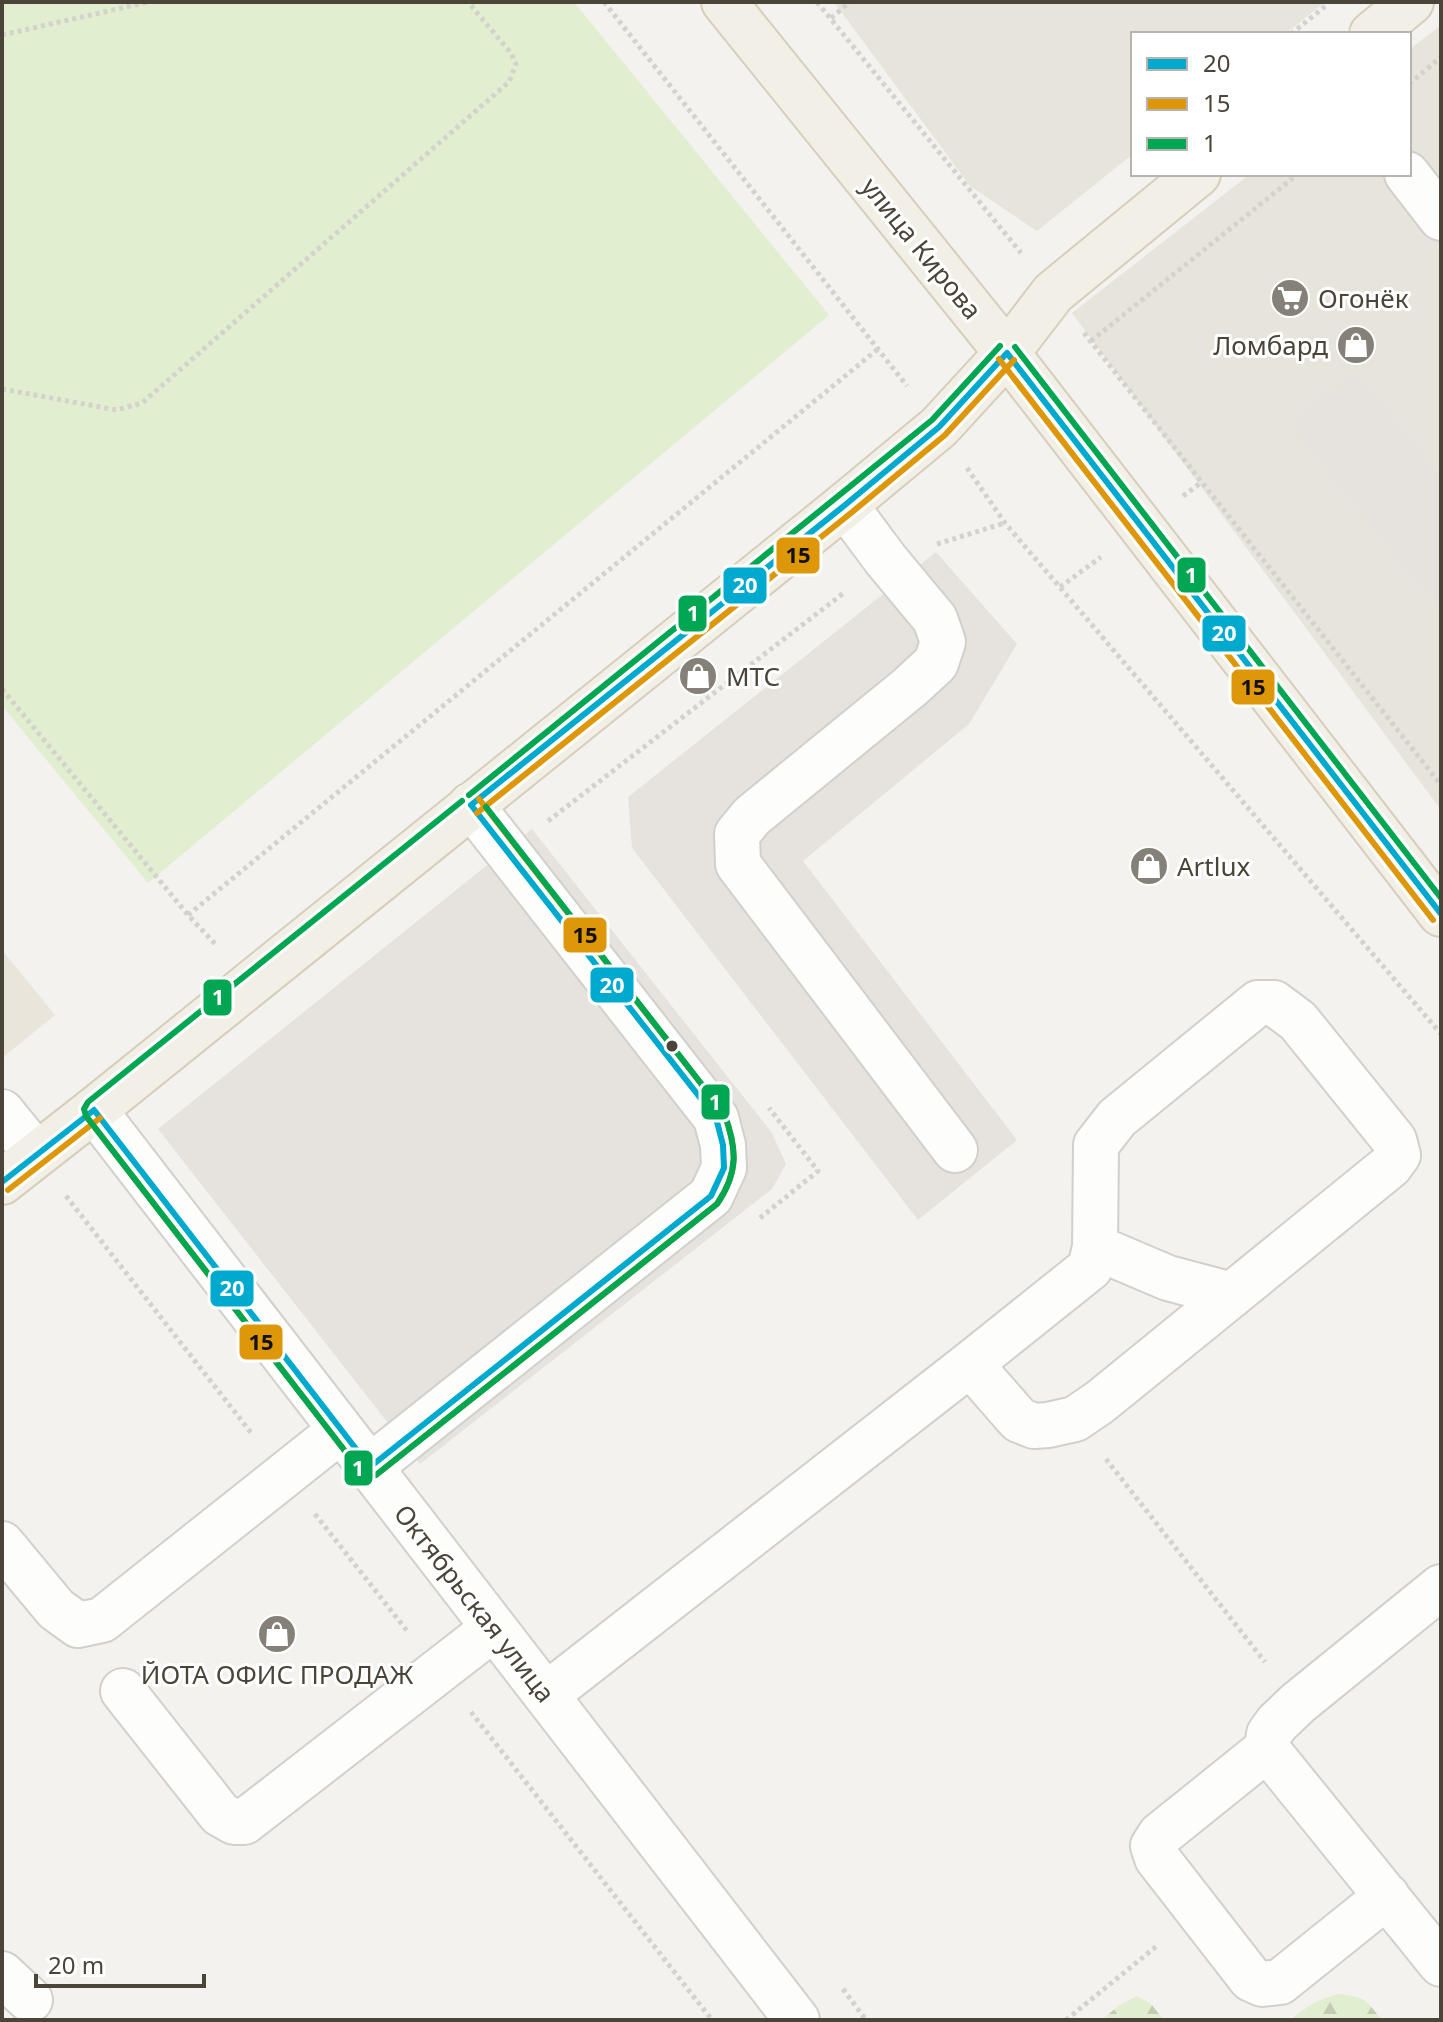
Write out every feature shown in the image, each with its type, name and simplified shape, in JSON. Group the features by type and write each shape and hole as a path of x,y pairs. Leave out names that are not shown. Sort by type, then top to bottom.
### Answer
{"main road":[{"name":"улица Кирова","path":"724,2 1007,353 1441,914"},
{"path":"1374,32 1411,2"},
{"path":"2,1182 47,1172 94,1110 939,427 1007,353 1053,293 1196,176"}],"street":[{"path":"1409,176 1441,218"},
{"path":"845,505 935,619 943,642 936,663 910,687 752,816 737,834 738,864 955,1150"},
{"path":"370,1467 711,1196 724,1168 723,1145 716,1118 471,805"},
{"path":"546,1695 1090,1268 1095,1247 1096,1145 1117,1118 1258,1003 1274,1003 1298,1021 1394,1140 1398,1155 1390,1166 1100,1402 1075,1419 1034,1426 1019,1420 970,1364"},
{"name":"Октябрьская улица","path":"94,1110 797,2020"},
{"path":"2,1112 47,1172"},
{"path":"1095,1247 1168,1278 1232,1295"},
{"path":"2,1544 56,1609 78,1625 102,1620 341,1430"},
{"path":"1387,1896 1280,1982 1262,1984 1251,1979 1157,1858 1153,1846 1160,1835 1267,1749 1269,1734 1298,1703 1441,1587"},
{"path":"123,1691 220,1814 234,1822 244,1822 494,1628"},
{"path":"1267,1749 1441,1964"}],"path":[{"path":"2,35 148,2"},
{"path":"2,389 117,410 142,403 509,82 516,64 511,53 468,2"},
{"path":"604,2 939,427 1005,523 1441,1034"},
{"path":"817,2 1053,293 1441,785"},
{"path":"831,18 850,2"},
{"path":"1293,32 1330,2"},
{"path":"1411,82 1441,57"},
{"path":"1091,341 1296,176"},
{"path":"188,915 878,349"},
{"path":"2,689 188,915 251,983"},
{"path":"47,1172 712,2020"},
{"path":"1075,1419 1298,1703"},
{"path":"1066,2020 1199,1912"}],"shaded area":[{"path":"834,2 1325,2 1288,32 1131,32 1131,156 1037,231 970,186"},
{"path":"1441,25 1441,810 1072,313 1247,176 1411,176 1411,48"},
{"path":"1354,370 1441,477 1441,612 1289,424"},
{"path":"936,552 1017,644 969,724 803,861 1017,1140 918,1220 632,848 628,797"},
{"path":"532,829 772,1133 786,1164 772,1189 420,1464 158,1129"},
{"path":"2,950 55,1015 2,1058"}],"green space":[{"path":"2,2 574,2 829,315 148,883 2,706"},
{"path":"1339,1994 1364,2001 1382,2020 1290,2020 1313,2004"},
{"path":"1137,1996 1151,2004 1164,2020 1101,2020 1120,2005"}],"transit line":[{"name":"1","path":"469,795 932,420 1000,346"},
{"name":"1","path":"1015,347 1441,898"},
{"name":"20","path":"1007,353 1441,914"},
{"name":"20","path":"471,805 939,427 1007,353"},
{"name":"15","path":"999,359 1433,920"},
{"name":"15","path":"477,813 945,435 1014,360"},
{"name":"15","path":"376,1475 717,1204 729,1181 734,1160 724,1113 479,799"},
{"name":"1","path":"462,801 88,1102 84,1109 86,1116 368,1477 376,1475 717,1204 729,1181 734,1160 724,1113 486,807"},
{"name":"20","path":"370,1467 711,1196 724,1168 723,1145 716,1118 471,805"},
{"name":"20","path":"94,1110 370,1467"},
{"name":"20","path":"2,1182 94,1110"},
{"name":"15","path":"86,1116 362,1473"},
{"name":"15","path":"8,1190 100,1118"}],"place":[{"name":"Огонёк","path":"1290,298"},
{"name":"Ломбард","path":"1356,345"},
{"name":"МТС","path":"698,676"},
{"name":"Artlux","path":"1149,866"},
{"name":"ЙОТА ОФИС ПРОДАЖ","path":"277,1634"}]}
